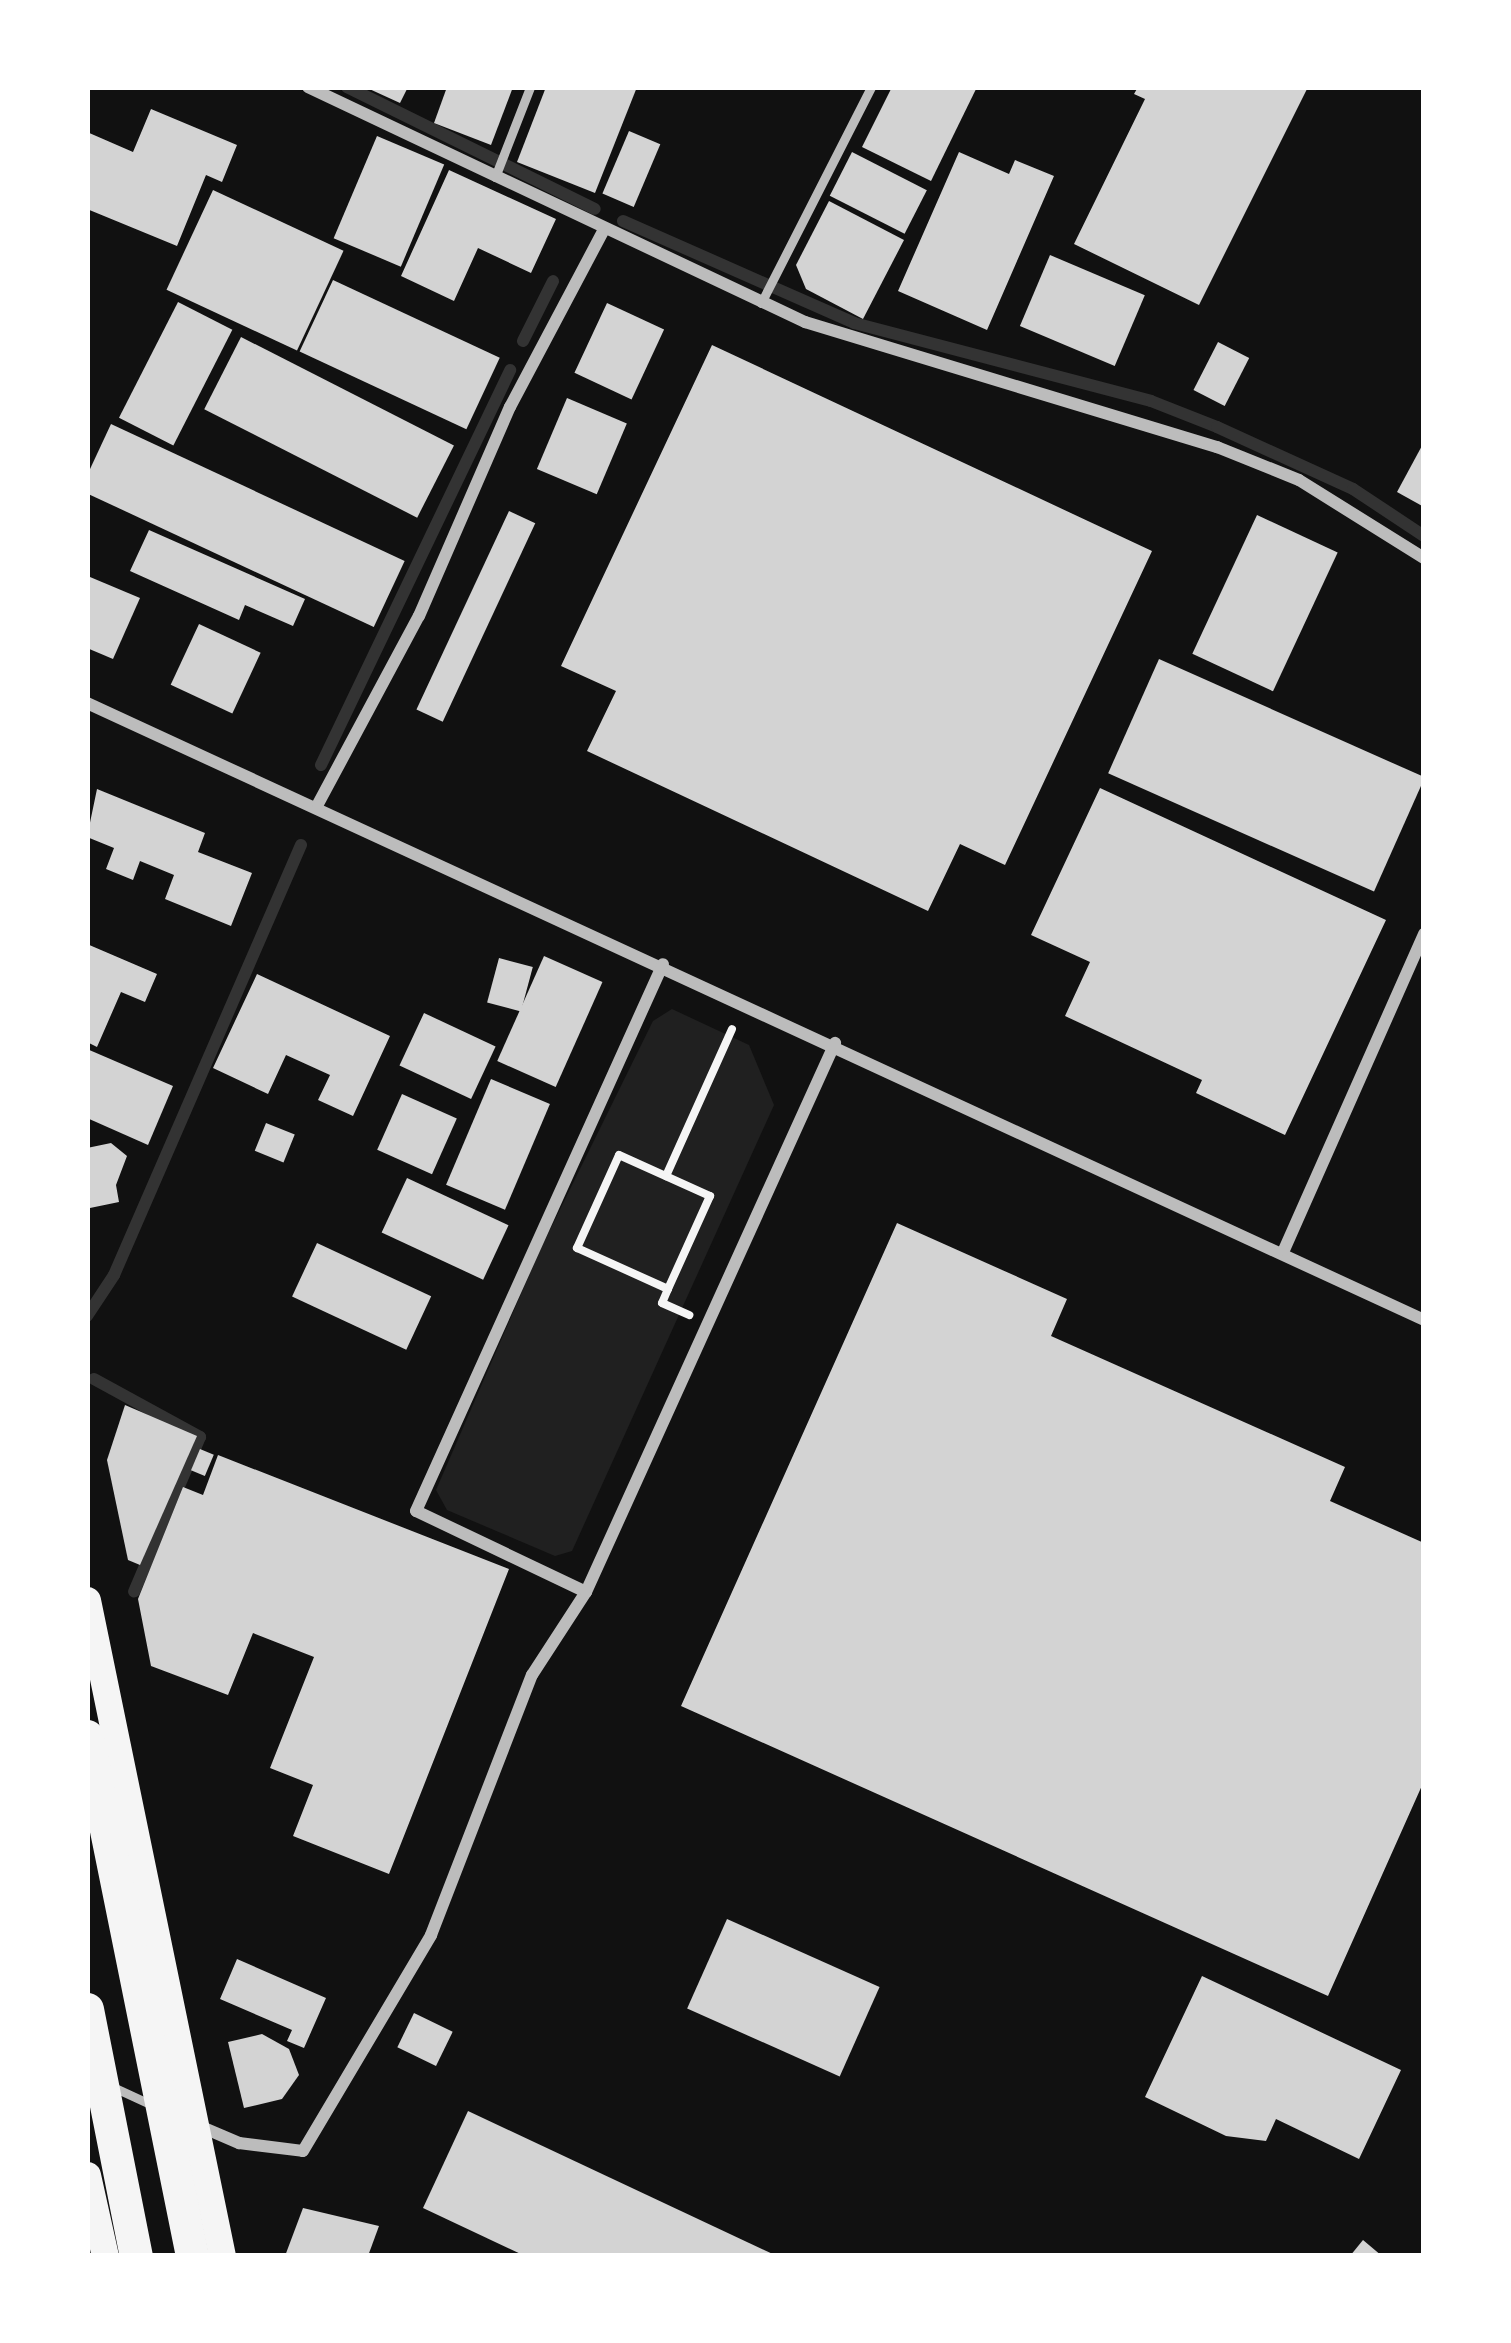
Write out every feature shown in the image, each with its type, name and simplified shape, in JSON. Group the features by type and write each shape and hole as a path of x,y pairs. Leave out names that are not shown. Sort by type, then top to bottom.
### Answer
{"highway":[{"path":"87,1736 192,2256"},
{"path":"87,2010 118,2256"},
{"path":"87,2010 136,2256"}],"main road":[{"path":"87,1600 190,2122 222,2256"},
{"path":"87,2175 105,2256"}],"street":[{"path":"308,87 496,174 603,231 763,298 848,340 1141,418 1299,480 1424,558"},
{"path":"319,804 418,616 510,407 603,231"},
{"path":"87,703 319,804 1284,1250 1424,1320"},
{"path":"1284,1250 1424,934"},
{"path":"586,1592 416,1510 663,964"},
{"path":"190,2122 239,2144 303,2151 431,1935 532,1675 586,1592 835,1043"}],"lane":[{"path":"496,174 530,87"},
{"path":"763,298 871,87"},
{"path":"87,2075 190,2122"}],"path":[{"path":"666,1176 732,1029"},
{"path":"668,1289 577,1247 619,1155 710,1196 662,1303 708,1323"}],"shaded area":[{"path":"672,1009 749,1045 774,1105 572,1551 555,1556 447,1510 436,1490 541,1248 653,1021"}],"building":[{"path":"365,87 408,87 400,103"},
{"path":"447,87 513,87 491,145 434,123"},
{"path":"546,87 637,87 595,193 517,162"},
{"path":"892,87 977,87 931,181 862,147"},
{"path":"1138,87 1308,87 1199,305 1074,244 1145,99 1134,94"},
{"path":"151,109 237,145 222,182 206,175 177,246 87,209 87,132 133,152"},
{"path":"629,131 660,144 634,207 602,194"},
{"path":"377,136 444,165 401,267 334,238"},
{"path":"852,152 927,190 905,234 830,196"},
{"path":"959,152 1009,174 1015,160 1054,176 987,330 898,291"},
{"path":"449,170 556,219 531,273 478,248 454,301 401,276"},
{"path":"213,190 344,251 297,351 167,290"},
{"path":"829,201 904,240 863,319 806,289 796,265"},
{"path":"1050,255 1145,295 1115,366 1020,326"},
{"path":"333,280 500,358 466,429 300,352"},
{"path":"178,302 232,330 173,446 119,418"},
{"path":"607,303 664,330 632,399 574,373"},
{"path":"241,337 454,446 417,518 204,409"},
{"path":"1218,342 1249,358 1225,406 1193,390"},
{"path":"712,345 1152,551 1005,865 960,844 928,911 587,751 616,691 561,666"},
{"path":"567,398 627,423 597,494 537,469"},
{"path":"111,424 405,561 374,627 87,493 87,475"},
{"path":"1424,442 1424,507 1397,492"},
{"path":"509,511 535,523 443,722 416,709"},
{"path":"1257,515 1338,553 1273,691 1192,654"},
{"path":"149,530 305,599 293,626 245,605 239,620 130,571"},
{"path":"90,577 140,598 113,659 87,648"},
{"path":"199,624 261,653 232,713 171,685"},
{"path":"1159,659 1424,777 1374,892 1108,773"},
{"path":"1100,788 1386,920 1285,1135 1196,1093 1202,1080 1065,1016 1090,962 1031,935"},
{"path":"97,789 205,833 198,852 252,873 231,926 165,899 174,875 140,861 133,880 106,869 114,848 87,837"},
{"path":"87,944 157,974 145,1002 121,992 97,1047 87,1042"},
{"path":"544,956 602,982 556,1087 497,1061"},
{"path":"499,958 533,967 521,1011 487,1002"},
{"path":"257,974 390,1036 353,1116 318,1100 330,1075 286,1055 268,1094 213,1068"},
{"path":"424,1013 496,1046 471,1099 399,1066"},
{"path":"87,1049 173,1086 148,1145 87,1118"},
{"path":"491,1079 550,1104 505,1210 446,1185"},
{"path":"402,1094 457,1118 432,1174 377,1150"},
{"path":"266,1123 295,1135 284,1162 255,1151"},
{"path":"111,1143 127,1156 116,1185 119,1202 90,1208 87,1148"},
{"path":"407,1178 509,1225 483,1280 382,1232"},
{"path":"897,1223 1067,1299 1051,1336 1345,1467 1330,1501 1424,1543 1424,1781 1328,1996 681,1706"},
{"path":"317,1243 431,1296 406,1350 292,1296"},
{"path":"125,1405 197,1436 140,1565 128,1560 107,1460"},
{"path":"200,1449 214,1455 205,1476 191,1470"},
{"path":"218,1455 509,1569 389,1874 293,1836 313,1785 270,1768 314,1657 253,1633 228,1695 151,1666 138,1599 183,1487 203,1495"},
{"path":"727,1919 880,1987 840,2076 687,2009"},
{"path":"237,1959 326,1998 304,2048 287,2041 292,2030 220,1999"},
{"path":"1202,1976 1401,2070 1359,2159 1276,2119 1266,2141 1226,2136 1145,2097"},
{"path":"414,2013 453,2032 436,2066 397,2047"},
{"path":"262,2034 289,2049 299,2075 282,2099 244,2108 228,2042"},
{"path":"468,2111 777,2256 525,2256 423,2208"},
{"path":"303,2208 379,2226 368,2256 285,2256"},
{"path":"1363,2240 1382,2256 1350,2256"}],"waterway":[{"path":"347,87 595,209"},
{"path":"623,221 854,323 1151,401 1353,489 1424,536"},
{"path":"523,341 553,281"},
{"path":"321,765 510,370"},
{"path":"87,1316 114,1275 301,845"},
{"path":"94,1379 200,1437 134,1592"}]}
